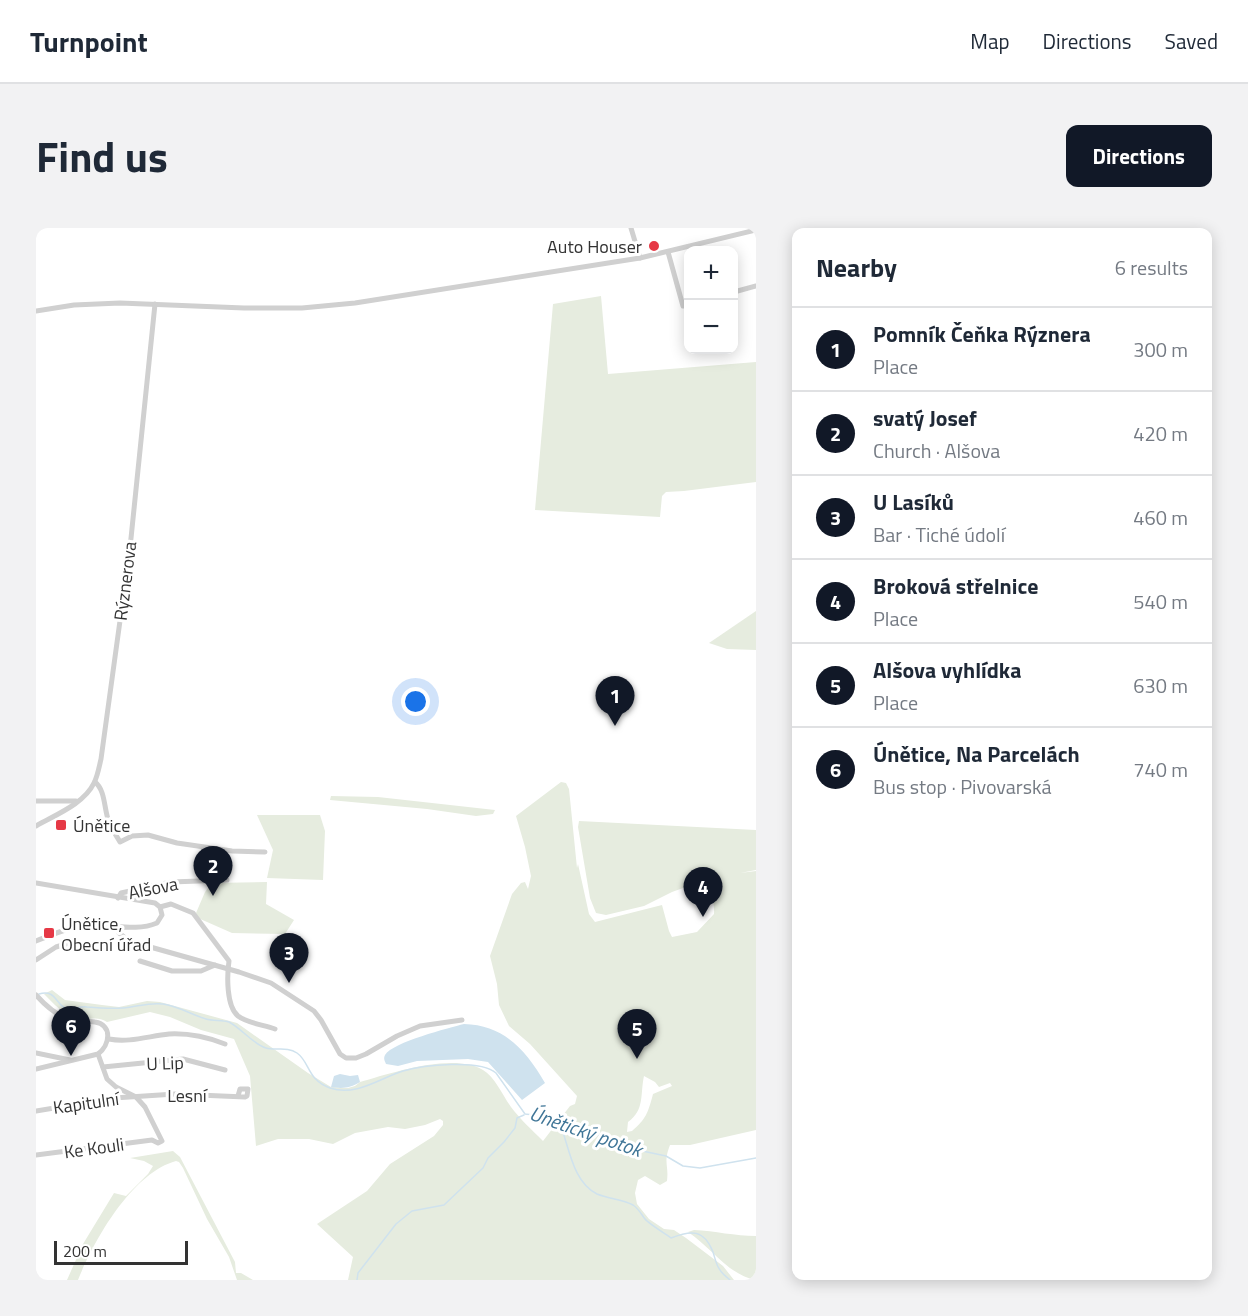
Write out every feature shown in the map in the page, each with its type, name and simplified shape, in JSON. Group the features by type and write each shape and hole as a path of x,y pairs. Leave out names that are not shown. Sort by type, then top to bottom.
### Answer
{"street":[{"path":"632,228 640,258"},
{"path":"36,311 74,305 154,304 290,308 355,303 640,258 742,231 756,230"},
{"path":"668,252 684,306"},
{"path":"738,291 756,286"},
{"name":"Rýznerova","path":"95,782 101,759 130,548 154,304"},
{"path":"36,826 77,801 95,782 99,784 108,822 120,842 132,837 148,835 177,843 232,851 265,852"},
{"path":"36,801 77,801"},
{"name":"Alšova","path":"118,898 122,893 171,882 227,880"},
{"path":"36,883 155,903 160,907 162,915 152,925 133,928 80,926 36,941"},
{"path":"160,907 171,904 193,913 230,961 227,981 234,1011 240,1017 274,1029"},
{"path":"119,933 129,941 271,983 311,1009 321,1020 340,1054 345,1058 356,1058 366,1054 420,1026 462,1020"},
{"path":"36,960 56,947 66,945"},
{"path":"140,961 172,971 201,971 215,965"},
{"path":"36,1069 98,1054 109,1039 107,1031 100,1023 58,1015 37,996"},
{"path":"109,1039 118,1041 187,1034 207,1037 225,1044"},
{"path":"36,1053 72,1060"},
{"path":"98,1054 107,1079 116,1087 136,1097"},
{"name":"U Lip","path":"103,1067 183,1059 225,1070"},
{"path":"114,1098 116,1087"},
{"name":"Lesní","path":"136,1097 175,1094 238,1096"},
{"name":"Kapitulní","path":"36,1111 114,1098 136,1097"},
{"name":"Ke Kouli","path":"36,1155 152,1140 154,1143 160,1142 162,1139 145,1107 136,1097"}],"shaded area":[{"path":"601,296 608,374 756,362 756,482 666,492 662,496 660,517 535,510 553,304"},
{"path":"756,611 756,650 727,649 709,643"},
{"path":"561,782 566,783 569,789 577,868 578,864 589,914 595,922 662,905 672,937 697,932 714,914 713,886 718,878 708,879 672,892 644,906 606,915 596,913 590,898 578,827 579,821 756,830 756,870 740,873 756,871 756,1130 690,1145 670,1145 667,1181 660,1185 645,1176 638,1180 635,1193 637,1204 649,1219 664,1229 674,1230 686,1238 723,1266 734,1280 348,1280 353,1257 317,1224 367,1191 390,1164 434,1136 443,1125 443,1121 440,1119 405,1129 388,1127 355,1133 333,1144 309,1139 278,1139 256,1146 250,1076 234,1039 150,1012 107,1022 99,1019 72,1017 44,994 52,990 65,1000 119,1007 147,1001 160,1002 237,1023 331,1087 348,1088 360,1082 422,1066 456,1063 471,1065 483,1070 491,1077 508,1103 543,1141 570,1106 575,1104 577,1096 530,1044 509,1026 499,1005 497,984 490,956 512,894 521,883 525,882 528,889 531,876 516,816","holes":["644,1076 659,1087 670,1083 672,1086 653,1094 643,1119 632,1131 627,1132 628,1122 637,1112 641,1101"]},
{"path":"331,796 378,797 495,810 493,814 476,816 330,800"},
{"path":"257,815 320,815 325,831 323,880 267,878 273,850"},
{"path":"267,882 266,904 294,920 285,934 232,933 198,918 196,913 205,892 212,883"},
{"path":"173,1151 180,1157 235,1262 236,1273 241,1273 253,1280 237,1280 229,1257 207,1219 183,1168 176,1161 144,1179 130,1193 104,1228 78,1280 67,1280 83,1244 114,1193 126,1196 153,1166 130,1158"},
{"path":"694,1230 756,1236 756,1280 728,1267 688,1232"}],"water":[{"path":"464,1024 491,1029 512,1041 530,1060 545,1083 522,1100 488,1062 468,1059 417,1061 398,1066 386,1064 385,1055 399,1045"},
{"path":"358,1075 360,1082 346,1088 331,1087 334,1076"}],"waterway":[{"name":"Únětický potok","path":"39,994 49,994 69,1009 163,1004 206,1019 229,1022 261,1046 297,1053 317,1080 323,1085 340,1090 368,1086 394,1074 412,1069 451,1064 478,1066 496,1073 525,1114 550,1117 633,1149 666,1156 683,1166 700,1168 756,1158"},
{"path":"357,1280 358,1273 396,1224 412,1211 444,1205 483,1168 488,1158 515,1128 517,1118 524,1115"},
{"path":"559,1121 572,1162 582,1181 589,1188 597,1194 633,1205 647,1221 671,1238 691,1233 701,1235 709,1244 722,1273 730,1280"}],"place":[{"name":"Auto Houser","path":"654,246"},
{"name":"Pomník Čeňka Rýznera","path":"615,726"},
{"name":"Únětice","path":"61,825"},
{"name":"svatý Josef","path":"213,896"},
{"name":"Broková střelnice","path":"703,917"},
{"name":"Únětice, Obecní úřad","path":"49,933"},
{"name":"U Lasíků","path":"289,983"},
{"name":"Únětice, Na Parcelách","path":"71,1056"},
{"name":"Alšova vyhlídka","path":"637,1059"}]}
